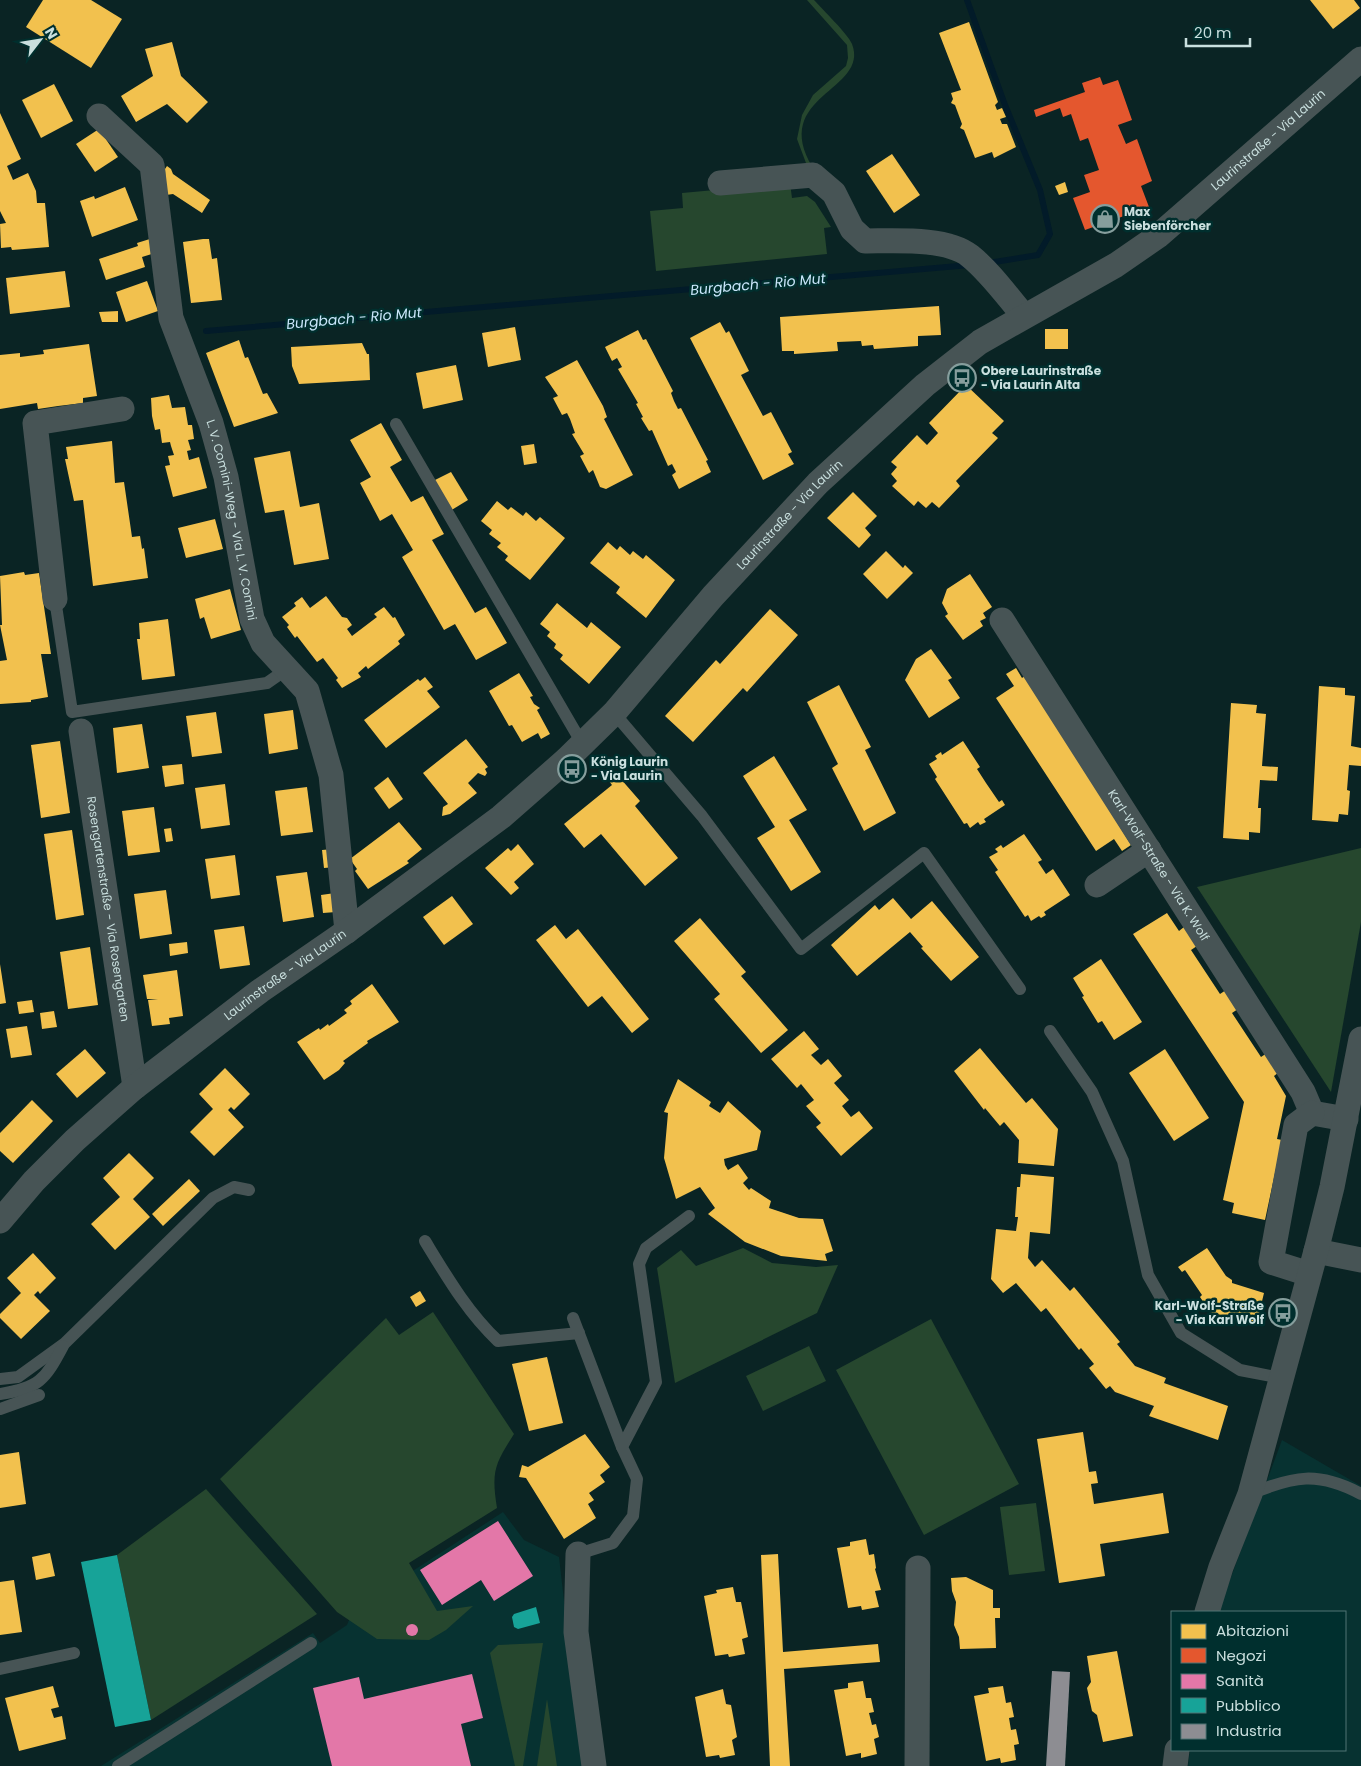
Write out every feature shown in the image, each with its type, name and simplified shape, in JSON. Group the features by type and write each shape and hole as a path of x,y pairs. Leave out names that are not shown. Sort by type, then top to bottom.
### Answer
{"street":[{"name":"Laurinstraße - Via Laurin","path":"0,1222 34,1181 75,1140 135,1087 260,991 347,932 501,817 583,745 614,713 713,596 818,483 952,363 980,342 1116,265 1158,236 1361,59"},
{"name":"L. V. Comini-Weg - Via L. V. Comini","path":"99,116 152,165 171,318 211,424 226,476 252,619 263,643 307,691 331,775 347,932"},
{"path":"720,183 813,175 834,193 852,229 865,241 914,242 955,248 969,255 1024,316"},
{"path":"55,599 35,423 122,410"},
{"name":"Karl-Wolf-Straße - Via K. Wolf","path":"1002,620 1303,1092 1312,1112"},
{"name":"Rosengartenstraße - Via Rosengarten","path":"81,731 135,1087"},
{"path":"1097,885 1149,850"},
{"path":"1207,1611 1221,1567 1250,1494 1313,1262 1332,1187 1361,1038"},
{"path":"1346,1119 1312,1112 1296,1125 1271,1262 1361,1260"},
{"path":"578,1554 576,1632 594,1766"},
{"path":"916,1766 918,1568"},
{"path":"1175,1766 1177,1751"}],"lane":[{"path":"396,424 583,745"},
{"path":"55,599 72,712 267,684 287,669"},
{"path":"614,713 702,816 801,949 924,854 1020,989"},
{"path":"1050,1031 1092,1092 1123,1161 1148,1275 1181,1333 1240,1370 1281,1378"},
{"path":"0,1379 18,1377 65,1343 213,1198 234,1187 249,1190"},
{"path":"622,1447 656,1382 639,1264 646,1248 689,1216"},
{"path":"425,1241 477,1319 498,1341 579,1333"},
{"path":"573,1318 622,1447 637,1479 633,1516 613,1543 578,1554"},
{"path":"0,1394 22,1390 46,1377 65,1343"},
{"path":"0,1409 39,1395"},
{"path":"1250,1494 1300,1478 1326,1480 1361,1494"},
{"path":"118,1766 311,1643"},
{"path":"0,1669 74,1653"}],"shaded area":[{"path":"1282,1440 1361,1486 1361,1766 1188,1766 1190,1751 1346,1751 1346,1611 1218,1611"},
{"path":"503,1512 524,1540 559,1557 583,1766 101,1766 313,1633 320,1643 347,1625 353,1610"}],"green space":[{"path":"807,0 814,0 846,34 852,44 854,60 847,73 811,109 803,124 803,144 813,168 809,171 797,139 802,115 813,95 846,66 848,58 847,45"},
{"path":"790,183 792,198 807,196 815,202 831,227 824,228 827,254 656,271 650,211 683,208 682,193"},
{"path":"1361,848 1361,922 1331,1092 1197,887"},
{"path":"743,1248 772,1263 816,1267 838,1265 817,1313 675,1383 657,1268 681,1250 696,1266"},
{"path":"433,1312 514,1434 502,1453 496,1468 494,1485 497,1508 409,1563 437,1611 473,1606 446,1630 429,1640 377,1639 337,1612 220,1479 386,1318 399,1335"},
{"path":"931,1319 1019,1484 924,1535 836,1370"},
{"path":"809,1346 826,1381 763,1411 746,1376"},
{"path":"206,1489 317,1614 151,1720 117,1555"},
{"path":"1036,1503 1045,1571 1009,1575 1000,1507"},
{"path":"543,1643 523,1766 515,1766 490,1653 498,1645"},
{"path":"547,1699 557,1766 537,1766"}],"building: Abitazioni":[{"path":"43,0 91,0 122,19 91,68 26,27"},
{"path":"1310,0 1354,0 1360,8 1333,29"},
{"path":"969,22 998,102 995,105 997,110 1002,108 1006,117 1000,119 1002,124 1007,124 1016,147 994,158 992,152 975,158 964,130 960,128 962,124 955,105 951,103 953,99 951,93 961,90 939,33"},
{"path":"172,42 181,76 208,102 187,123 167,104 136,122 121,96 153,76 145,49"},
{"path":"54,84 73,121 41,138 22,100"},
{"path":"0,113 21,159 7,166 13,180 28,173 36,191 37,203 45,203 49,247 12,250 11,247 1,248 0,224 6,223 0,211"},
{"path":"99,129 118,157 95,172 76,144"},
{"path":"892,154 920,195 894,213 866,171"},
{"path":"167,166 173,174 210,200 202,213 173,194 166,195 165,169"},
{"path":"1065,182 1068,192 1059,195 1055,186"},
{"path":"125,187 138,220 92,237 80,201 94,196 95,199"},
{"path":"153,238 155,253 142,257 145,267 106,280 99,259 138,246 137,243"},
{"path":"209,239 212,259 217,258 222,300 191,303 183,242"},
{"path":"65,271 70,307 10,314 6,278"},
{"path":"147,281 158,311 126,322 116,292"},
{"path":"939,306 941,335 918,336 918,346 874,349 873,345 862,346 861,341 837,342 838,351 794,354 794,351 782,351 780,317"},
{"path":"118,311 118,322 102,322 99,312"},
{"path":"720,322 726,333 729,331 749,371 741,375 763,416 771,412 792,452 788,454 794,464 763,480 690,338"},
{"path":"515,327 521,360 488,367 482,333"},
{"path":"1045,329 1068,329 1068,349 1045,349"},
{"path":"638,330 643,340 646,339 673,391 671,393 678,409 681,408 708,460 706,461 711,472 679,489 672,475 676,472 672,464 668,466 652,430 649,431 641,418 643,417 636,404 638,403 618,369 622,367 617,358 612,361 605,347"},
{"path":"239,340 245,358 248,357 263,394 267,393 278,413 234,427 206,353"},
{"path":"362,343 367,354 369,354 370,380 299,384 292,366 291,347"},
{"path":"89,344 97,396 83,398 83,403 38,409 37,403 0,409 0,355 20,353 20,357 44,354 43,350"},
{"path":"577,360 603,406 607,417 604,419 633,475 606,489 600,487 593,470 589,473 580,456 584,454 572,434 575,433 570,419 567,413 562,415 553,398 558,396 545,377"},
{"path":"456,365 463,400 423,409 416,373"},
{"path":"966,385 1004,421 992,433 998,438 956,481 960,486 939,508 932,502 926,508 918,501 914,506 892,486 897,481 891,474 897,467 891,462 917,435 927,445 938,433 929,423"},
{"path":"169,395 172,408 185,407 188,425 192,425 194,439 188,440 191,450 187,451 189,460 199,457 207,488 173,497 165,466 170,465 168,456 174,455 170,442 162,443 160,429 155,430 151,398"},
{"path":"381,423 402,460 390,467 411,502 423,496 444,534 432,540 475,613 486,607 507,643 476,660 455,624 444,630 402,557 413,550 392,514 380,521 360,483 371,477 350,440"},
{"path":"112,441 115,483 124,482 132,537 140,536 142,549 144,548 148,578 93,586 83,500 74,501 65,459 68,459 66,447"},
{"path":"534,444 537,463 524,465 521,446"},
{"path":"290,451 300,507 319,503 329,559 294,565 284,510 265,513 254,458"},
{"path":"451,472 468,500 450,511 433,481"},
{"path":"853,492 877,516 865,528 871,535 859,548 827,518"},
{"path":"497,501 508,510 511,507 523,516 526,512 536,521 540,517 565,538 530,580 505,560 508,556 497,547 501,543 489,534 492,530 481,521"},
{"path":"215,519 223,549 186,558 178,528"},
{"path":"608,542 617,550 620,546 630,555 633,551 643,559 646,555 675,580 646,618 616,593 620,587 590,563"},
{"path":"886,551 903,568 905,565 913,573 887,599 863,574"},
{"path":"24,572 25,575 39,573 51,654 41,654 48,697 31,700 31,702 0,704 0,661 7,660 0,625 2,625 0,576"},
{"path":"970,574 992,607 983,613 986,618 980,621 983,626 963,640 945,616 948,614 942,603 947,589"},
{"path":"230,589 241,630 211,639 204,617 200,619 195,599"},
{"path":"326,596 342,617 347,618 352,625 347,629 352,636 377,617 374,614 384,607 393,618 395,617 405,635 398,641 400,644 368,669 366,666 358,673 361,677 342,688 336,680 338,678 323,658 317,662 297,636 295,638 287,627 289,625 282,617 296,606 294,603 302,597 310,608"},
{"path":"557,603 587,628 591,622 621,647 589,684 560,659 563,655 554,648 556,644 547,636 550,632 540,624"},
{"path":"770,609 798,635 747,692 743,688 693,742 665,716 716,660 720,664"},
{"path":"168,619 175,676 142,680 137,639 140,639 139,623"},
{"path":"931,649 952,678 948,680 960,698 929,718 905,680 916,659"},
{"path":"1016,668 1022,678 1026,675 1131,845 1122,851 1114,839 1096,851 996,698 1014,686 1006,674"},
{"path":"519,673 533,696 530,697 534,704 540,708 537,710 550,734 541,739 538,733 522,742 512,725 509,726 489,691"},
{"path":"425,677 433,687 427,691 440,707 386,748 364,720 418,679 420,681"},
{"path":"839,685 871,747 865,750 896,813 864,831 832,768 838,764 807,702"},
{"path":"1319,686 1345,688 1345,695 1355,696 1351,746 1361,748 1361,766 1349,765 1347,790 1350,791 1348,815 1339,814 1338,822 1312,820"},
{"path":"1231,703 1257,705 1256,713 1266,714 1262,766 1278,767 1277,781 1260,780 1258,808 1261,808 1260,833 1249,832 1249,840 1223,838"},
{"path":"293,710 298,749 269,754 264,714"},
{"path":"216,712 222,753 192,757 186,716"},
{"path":"142,724 149,768 117,773 113,728"},
{"path":"466,739 488,767 485,769 487,773 485,776 478,773 468,783 477,793 450,814 442,816 443,807 448,804 423,773"},
{"path":"60,741 70,813 41,818 31,745"},
{"path":"963,741 980,767 977,769 986,783 999,802 1002,800 1005,805 984,819 986,822 980,825 978,822 970,828 967,823 964,824 935,779 937,777 929,764 937,759 935,756 941,752 942,755"},
{"path":"774,756 807,810 789,820 821,872 791,891 757,838 775,827 743,776"},
{"path":"182,764 184,784 165,787 162,766"},
{"path":"615,776 618,780 620,778 640,801 635,806 678,858 645,886 601,834 584,848 564,824 612,785 609,781"},
{"path":"388,777 403,799 389,809 374,788"},
{"path":"225,784 230,825 201,829 195,788"},
{"path":"307,787 313,832 281,836 275,791"},
{"path":"154,807 160,852 128,856 122,811"},
{"path":"399,822 422,849 407,861 409,863 368,889 355,871 357,869 350,859"},
{"path":"171,828 173,841 166,842 164,829"},
{"path":"72,830 84,915 56,920 44,834"},
{"path":"1024,834 1042,860 1038,862 1046,874 1053,869 1070,895 1044,912 1046,915 1041,918 1039,916 1031,921 1028,915 1025,917 995,872 998,870 989,857 998,852 995,849 1001,845 1003,848"},
{"path":"518,844 534,864 514,882 519,888 511,895 485,868 508,848 511,851"},
{"path":"333,849 335,867 324,868 322,850"},
{"path":"235,855 240,895 211,899 205,859"},
{"path":"307,872 314,917 283,922 276,876"},
{"path":"166,890 172,934 140,939 134,894"},
{"path":"335,893 336,912 323,913 321,895"},
{"path":"452,896 473,924 444,945 423,917"},
{"path":"893,898 911,919 932,901 979,957 951,981 921,948 923,947 910,932 857,976 831,945 875,905 879,910"},
{"path":"1167,913 1179,931 1184,927 1197,946 1191,950 1220,994 1226,990 1238,1009 1232,1013 1261,1057 1267,1053 1279,1072 1274,1076 1286,1096 1277,1139 1282,1140 1265,1220 1232,1213 1234,1203 1223,1200 1244,1102 1133,934"},
{"path":"700,918 746,972 741,976 788,1030 761,1053 714,999 720,994 674,941"},
{"path":"555,925 566,939 578,929 649,1019 632,1033 602,996 588,1007 536,940"},
{"path":"244,926 250,965 220,969 214,930"},
{"path":"187,942 188,953 170,956 169,944"},
{"path":"90,947 98,1005 68,1009 60,952"},
{"path":"1101,959 1142,1022 1114,1040 1102,1021 1098,1023 1073,978"},
{"path":"0,964 6,1003 0,1004"},
{"path":"177,970 183,1016 169,1018 170,1024 152,1026 148,1000 158,999 147,999 143,975"},
{"path":"372,984 399,1022 367,1041 368,1043 343,1061 345,1063 339,1070 324,1080 297,1042 319,1028 320,1030 328,1024 329,1026 347,1013 344,1010 352,1004 350,1001"},
{"path":"32,1000 34,1012 19,1014 17,1002"},
{"path":"54,1011 57,1027 42,1029 40,1013"},
{"path":"27,1026 32,1055 11,1058 6,1029"},
{"path":"804,1031 819,1049 811,1055 821,1065 828,1059 842,1076 834,1083 849,1100 842,1106 851,1117 859,1111 873,1128 841,1156 816,1127 821,1123 806,1106 814,1100 801,1084 797,1088 771,1059"},
{"path":"980,1048 1026,1103 1032,1098 1058,1129 1054,1166 1018,1163 1019,1140 1004,1122 1000,1126 985,1108 984,1110 954,1071"},
{"path":"85,1049 106,1073 77,1098 56,1074"},
{"path":"1165,1049 1209,1118 1174,1141 1129,1073"},
{"path":"225,1068 250,1094 234,1110 231,1107 228,1110 244,1127 214,1156 190,1132 213,1109 199,1094"},
{"path":"678,1079 711,1102 709,1106 720,1113 728,1101 761,1131 757,1150 724,1159 725,1165 728,1170 738,1164 748,1178 743,1183 749,1190 751,1188 771,1201 769,1208 799,1218 823,1219 833,1251 825,1254 827,1261 781,1256 745,1242 708,1214 715,1208 700,1187 676,1199 664,1158 668,1113 664,1112"},
{"path":"32,1100 53,1121 13,1163 0,1151 0,1133"},
{"path":"129,1153 154,1178 133,1199 150,1217 115,1250 91,1224 120,1197 103,1178"},
{"path":"1021,1174 1054,1177 1050,1234 1030,1232 1028,1258 1035,1267 1042,1260 1070,1291 1074,1287 1120,1342 1117,1344 1135,1366 1166,1378 1164,1383 1228,1406 1218,1440 1149,1416 1154,1406 1115,1392 1110,1386 1106,1389 1089,1368 1094,1364 1081,1348 1079,1350 1046,1308 1041,1312 1016,1283 1003,1293 991,1279 996,1229 1016,1231 1018,1217 1015,1217 1017,1187 1020,1187"},
{"path":"189,1179 200,1191 163,1226 152,1214"},
{"path":"1207,1248 1226,1276 1232,1280 1232,1283 1264,1293 1256,1326 1210,1312 1200,1297 1202,1295 1185,1270 1182,1272 1178,1267"},
{"path":"33,1253 56,1278 40,1294 38,1291 34,1295 50,1311 21,1339 0,1318 0,1314 21,1293 7,1278"},
{"path":"420,1291 426,1301 416,1307 410,1297"},
{"path":"547,1357 563,1423 529,1431 512,1364"},
{"path":"1083,1432 1089,1472 1096,1471 1098,1483 1091,1484 1094,1504 1163,1493 1169,1533 1100,1544 1105,1576 1059,1583 1037,1439"},
{"path":"585,1434 610,1467 600,1475 605,1482 589,1493 594,1500 588,1504 596,1518 564,1539 526,1478 519,1477 522,1465 528,1467"},
{"path":"19,1452 26,1504 0,1508 0,1455"},
{"path":"866,1539 869,1555 874,1554 875,1569 881,1590 875,1591 879,1607 862,1610 861,1606 848,1608 837,1548 850,1546 850,1542"},
{"path":"50,1553 55,1576 36,1580 32,1557"},
{"path":"778,1554 783,1652 878,1644 880,1662 784,1669 790,1766 770,1766 761,1555"},
{"path":"966,1577 993,1590 993,1608 1000,1608 1000,1618 995,1618 996,1648 960,1649 959,1637 954,1625 956,1602 952,1591 951,1578"},
{"path":"14,1580 22,1632 0,1635 0,1582"},
{"path":"733,1587 736,1602 741,1602 748,1637 742,1639 745,1654 729,1657 728,1654 715,1656 704,1596 717,1593 716,1590"},
{"path":"1117,1651 1133,1736 1103,1742 1097,1715 1092,1711 1087,1688 1091,1682 1087,1656"},
{"path":"863,1681 866,1698 871,1698 874,1712 869,1713 872,1725 876,1724 879,1737 874,1739 877,1754 861,1758 861,1753 846,1756 834,1690 848,1688 848,1683"},
{"path":"53,1686 59,1707 51,1709 54,1718 62,1716 66,1739 19,1751 5,1698"},
{"path":"1003,1686 1006,1703 1011,1702 1014,1717 1009,1718 1011,1730 1016,1729 1019,1744 1014,1745 1016,1760 1001,1763 1000,1758 986,1761 974,1696 989,1693 988,1688"},
{"path":"723,1689 726,1704 731,1705 737,1737 732,1740 735,1755 720,1758 719,1755 706,1757 695,1697"}],"building: Negozi":[{"path":"1100,77 1103,85 1118,80 1132,120 1118,125 1126,144 1137,139 1152,181 1141,186 1149,207 1085,230 1073,198 1090,192 1084,175 1099,170 1088,138 1080,141 1071,114 1063,117 1060,108 1036,117 1034,110 1085,92 1082,83"}],"building: Sanità":[{"path":"498,1521 533,1576 494,1601 481,1580 442,1605 420,1570"},
{"path":"414,1624 417,1625 417,1635 410,1636 407,1635 406,1628 407,1625"},
{"path":"472,1674 483,1718 461,1724 471,1766 332,1766 313,1688 359,1677 364,1699"}],"building: Pubblico":[{"path":"117,1555 151,1720 115,1727 81,1562"},
{"path":"536,1607 540,1623 518,1629 514,1627 512,1617 514,1614"}],"building: Industria":[{"path":"1052,1671 1070,1672 1065,1766 1046,1766"}],"waterway":[{"name":"Burgbach - Rio Mut","path":"967,0 1005,105 1040,190 1050,234 1038,255 988,263"},
{"name":"Burgbach - Rio Mut","path":"206,331 970,265"}],"place":[{"name":"Max Siebenförcher","path":"1105,219"},
{"name":"Obere Laurinstraße - Via Laurin Alta","path":"962,378"},
{"name":"König Laurin - Via Laurin","path":"572,769"},
{"name":"Karl-Wolf-Straße - Via Karl Wolf","path":"1283,1313"}]}
